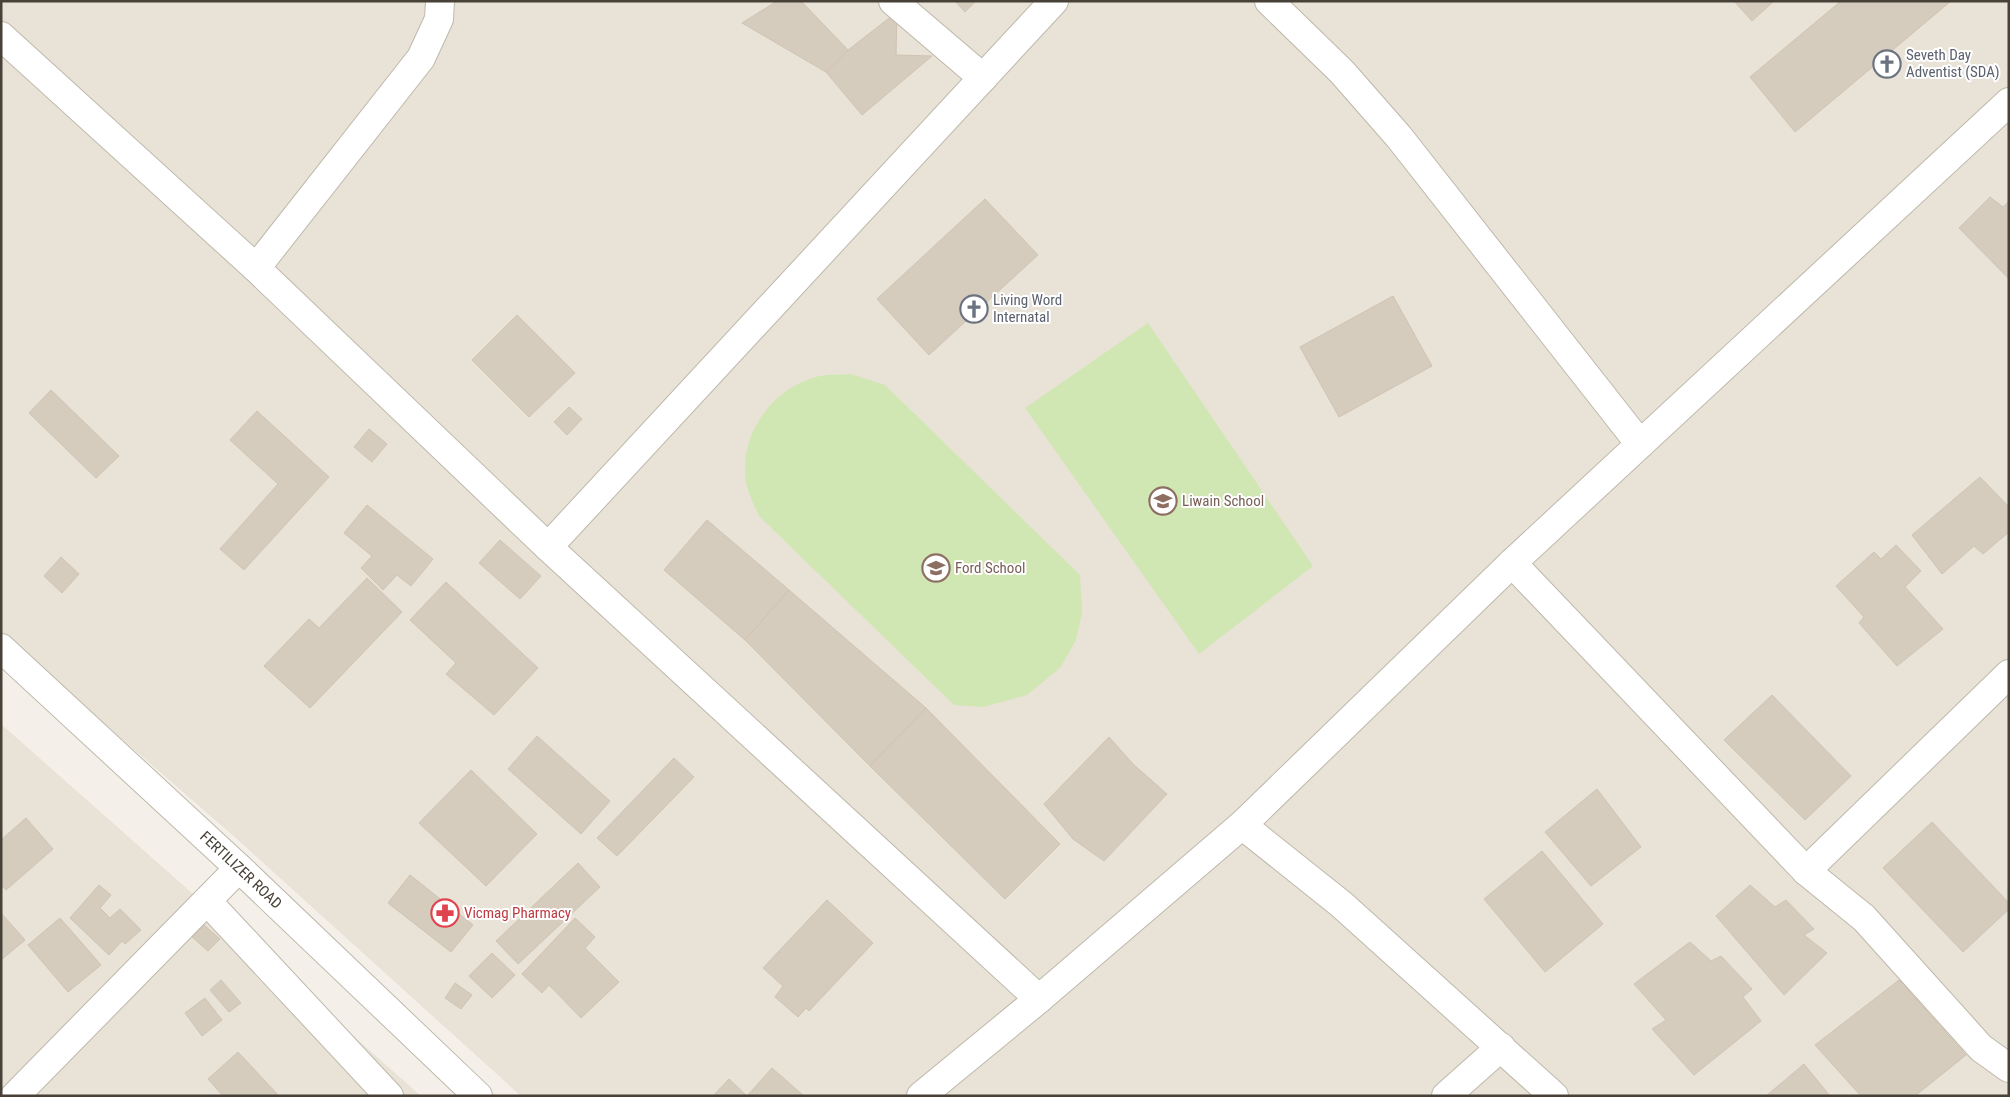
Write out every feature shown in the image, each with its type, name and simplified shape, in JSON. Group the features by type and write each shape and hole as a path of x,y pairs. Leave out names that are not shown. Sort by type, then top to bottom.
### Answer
{"street":[{"path":"256,268 421,58 439,19 440,1"},
{"path":"893,1 983,78"},
{"path":"548,546 1054,1"},
{"path":"1269,1 1342,72 1398,136 1640,444"},
{"path":"1,36 256,268 548,546 1039,999"},
{"path":"920,1096 1039,999 1242,825 1512,563 2009,102"},
{"path":"1512,563 1806,871 1864,918 1981,1048 2009,1068"},
{"name":"FERTILIZER ROAD","path":"1,648 239,868 478,1096"},
{"path":"1806,871 2009,674"},
{"path":"1242,825 1341,904 1554,1096"},
{"path":"15,1096 239,868"},
{"path":"207,901 389,1096"},
{"path":"1446,1096 1501,1047"}],"shaded area":[{"path":"1,1 2009,1 2009,1096 521,1096 237,839 1,634"},
{"path":"1,724 421,1096 1,1096"}],"green space":[{"path":"1148,323 1313,566 1199,654 1025,408"},
{"path":"851,374 885,385 1080,575 1082,613 1076,640 1060,668 1027,695 983,707 954,705 759,516 747,487 745,469 752,433 761,417 772,403 786,391 802,382 824,375"}],"building":[{"path":"777,1 801,1 848,50 826,72 742,23"},
{"path":"955,1 976,1 965,12"},
{"path":"1734,1 1774,1 1752,21"},
{"path":"1841,1 1951,1 1795,132 1750,77"},
{"path":"897,12 896,55 932,56 862,115 826,72 848,50"},
{"path":"1990,197 2003,207 2009,201 2009,279 1959,228"},
{"path":"985,199 1038,255 929,355 877,299"},
{"path":"1393,296 1432,366 1339,417 1300,347"},
{"path":"517,315 575,373 529,417 472,360"},
{"path":"51,390 119,456 96,478 29,413"},
{"path":"569,407 582,419 567,435 554,422"},
{"path":"257,411 329,477 244,570 220,549 278,484 230,440"},
{"path":"369,429 387,444 372,462 354,447"},
{"path":"1980,477 2009,507 2009,532 1983,554 1974,546 1942,574 1912,535"},
{"path":"367,505 433,559 411,586 397,575 383,590 361,568 372,556 344,533"},
{"path":"707,520 789,590 745,640 664,570"},
{"path":"500,540 541,576 520,599 479,563"},
{"path":"1896,545 1921,571 1905,587 1943,629 1897,666 1859,623 1864,617 1836,586 1874,552 1881,559"},
{"path":"61,557 79,574 62,593 44,576"},
{"path":"367,578 402,612 310,708 264,666 309,619 319,628"},
{"path":"446,582 538,668 494,715 446,674 456,663 410,620"},
{"path":"789,590 926,708 870,766 745,640"},
{"path":"1772,695 1851,776 1805,820 1724,740"},
{"path":"926,708 1060,844 1005,899 870,766"},
{"path":"537,736 610,801 581,834 508,769"},
{"path":"1109,737 1134,765 1167,794 1104,861 1073,839 1044,804"},
{"path":"674,758 694,777 617,856 597,838"},
{"path":"471,770 537,834 486,886 419,823"},
{"path":"1597,789 1641,847 1591,886 1545,832"},
{"path":"26,818 53,849 6,890 1,885 1,840"},
{"path":"1932,822 2009,903 2009,909 1963,952 1883,868"},
{"path":"1542,851 1603,924 1545,972 1484,899"},
{"path":"578,863 600,887 518,964 496,941"},
{"path":"410,875 473,925 451,952 388,903"},
{"path":"99,885 111,895 100,908 110,918 120,909 141,930 125,944 122,941 109,955 70,918"},
{"path":"1750,885 1775,907 1786,900 1814,929 1804,935 1827,953 1784,995 1716,916"},
{"path":"827,900 873,943 809,1011 806,1008 798,1017 775,997 783,986 763,968"},
{"path":"1,913 25,940 1,960"},
{"path":"60,918 101,965 68,992 28,945"},
{"path":"575,918 595,937 585,948 619,982 581,1018 549,985 542,993 522,974"},
{"path":"204,925 220,939 208,951 192,937"},
{"path":"1690,942 1711,961 1721,956 1752,989 1743,997 1761,1021 1694,1075 1652,1029 1666,1020 1634,984"},
{"path":"492,953 515,975 492,998 469,976"},
{"path":"221,980 241,1003 229,1012 210,990"},
{"path":"1899,980 1966,1055 1915,1096 1861,1096 1815,1045"},
{"path":"455,983 472,995 461,1009 445,998"},
{"path":"205,998 222,1020 202,1036 185,1013"},
{"path":"238,1052 279,1096 223,1096 208,1079"},
{"path":"1804,1064 1830,1096 1766,1096"},
{"path":"772,1068 804,1096 747,1096"},
{"path":"729,1079 747,1096 713,1096"}],"place":[{"name":"Seveth Day Adventist (SDA)","path":"1887,64"},
{"name":"Living Word Internatal","path":"974,309"},
{"name":"Liwain School","path":"1163,501"},
{"name":"Ford School","path":"936,568"},
{"name":"Vicmag Pharmacy","path":"445,913"}]}
